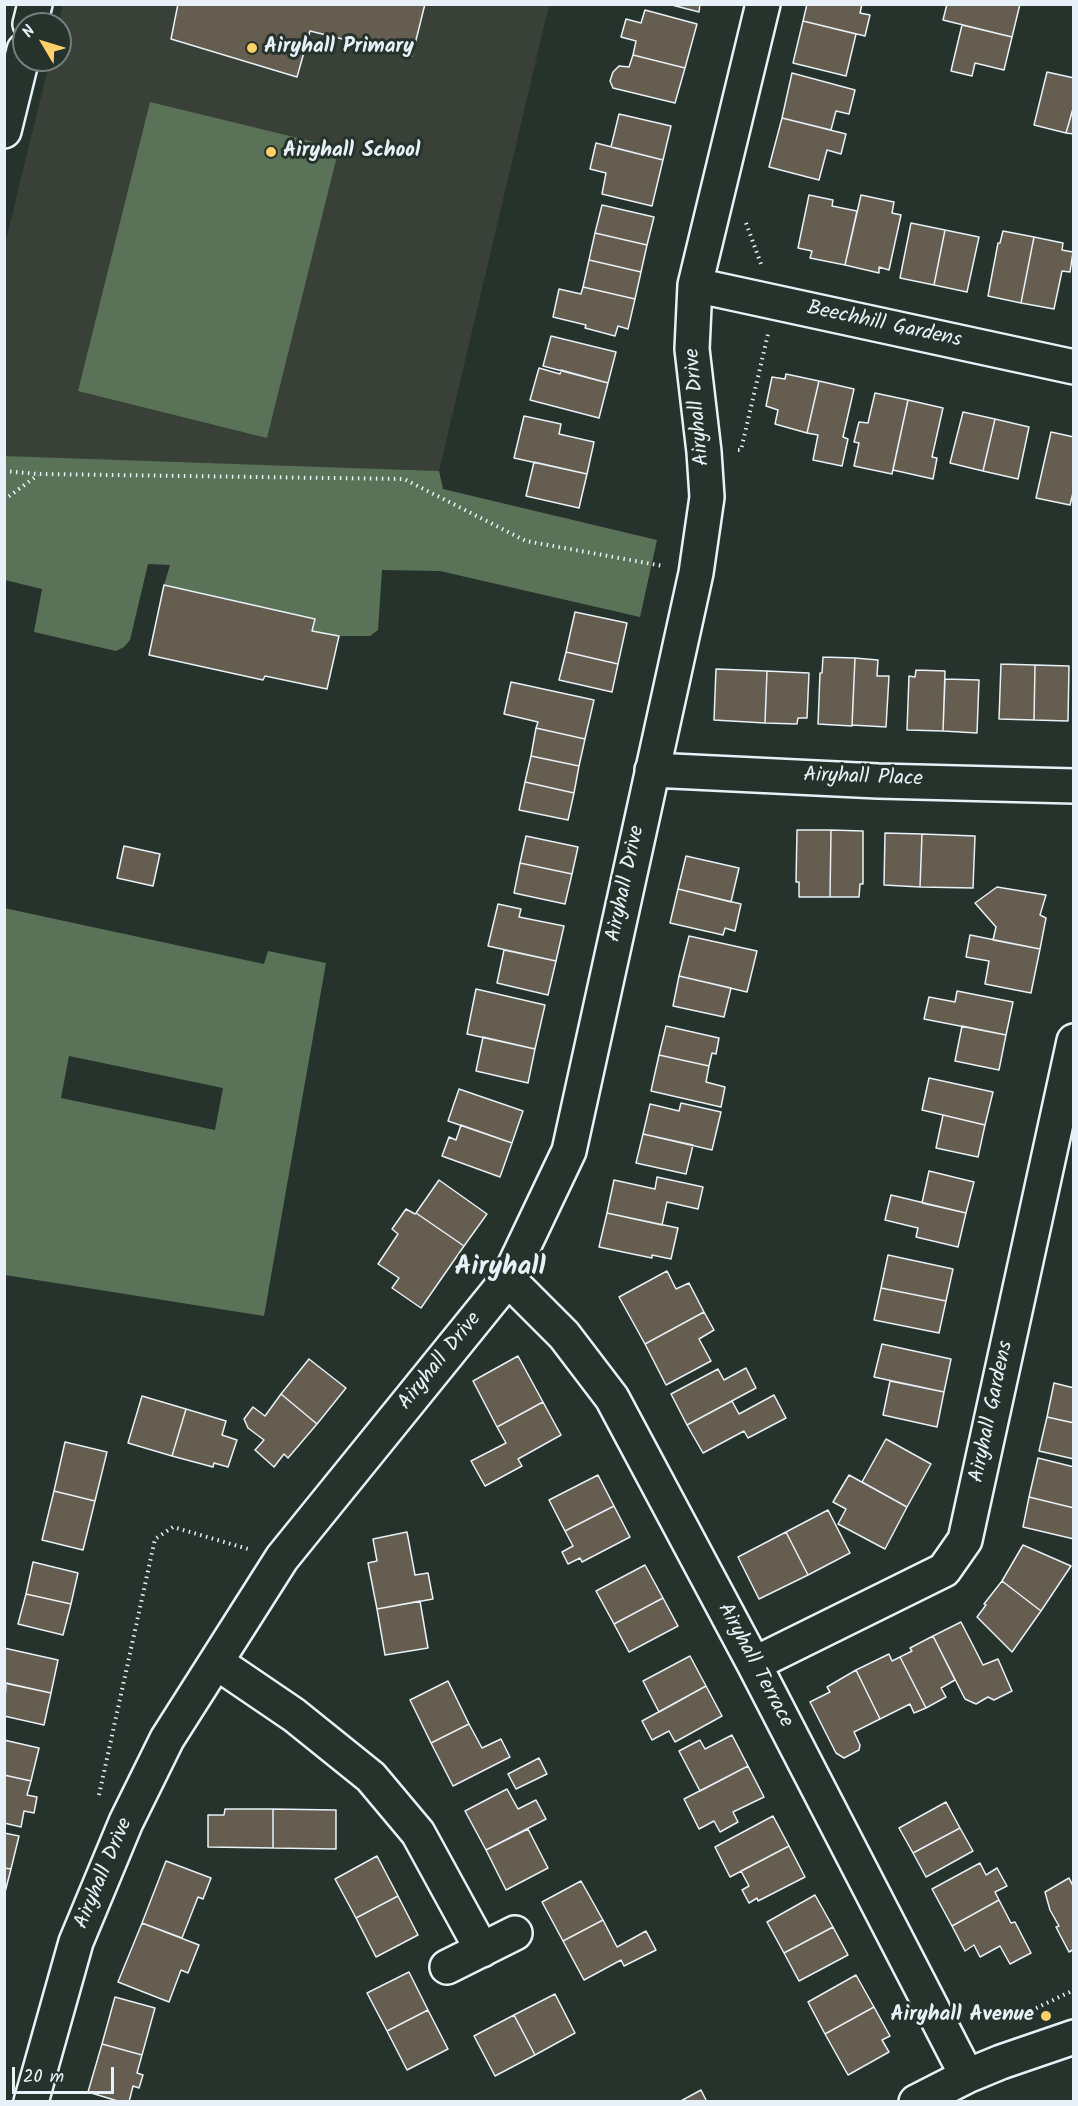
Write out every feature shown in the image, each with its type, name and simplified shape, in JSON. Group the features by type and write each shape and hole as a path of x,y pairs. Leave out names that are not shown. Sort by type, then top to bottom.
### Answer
{"street":[{"name":"Airyhall Drive","path":"31,2102 76,1942 126,1822 167,1739 282,1558 508,1279 569,1151 696,573 707,497 705,452 692,349 695,285 763,4"},
{"path":"4,131 19,72"},
{"name":"Beechhill Gardens","path":"695,285 1074,367"},
{"name":"Airyhall Place","path":"652,770 878,781 1074,786"},
{"name":"Airyhall Gardens","path":"754,1664 944,1570 965,1540 1074,1041"},
{"name":"Airyhall Terrace","path":"508,1279 564,1335 612,1398 754,1664 967,2076"},
{"path":"216,1662 294,1715 371,1777 418,1833 482,1950"},
{"path":"447,1967 515,1933"},
{"path":"916,2102 967,2076 1001,2062 1074,2037"}],"path":[{"path":"4,471 38,474 404,480 526,541 696,573"},
{"path":"4,500 38,474"},
{"path":"126,1822 98,1798 155,1539 173,1527 282,1558"}],"shaded area":[{"name":"Airyhall School","path":"63,5 549,5 439,471 5,456 5,244 47,72 72,72 72,12 61,12"}],"green space":[{"path":"150,102 339,148 267,438 78,391"},
{"path":"5,456 439,471 443,489 657,540 640,617 440,571 382,570 378,630 370,636 339,636 312,631 315,620 164,585 170,565 148,564 130,640 116,651 34,632 42,589 5,580"},
{"path":"4,908 264,964 268,951 326,963 264,1316 5,1275","holes":["69,1056 223,1088 215,1130 61,1098"]}],"building":[{"name":"Airyhall Primary","path":"178,4 425,4 412,56 310,31 297,77 171,39"},
{"path":"668,4 700,4 699,12"},
{"path":"807,4 862,4 860,13 870,15 865,36 803,21"},
{"path":"947,4 1020,4 1012,37 943,20"},
{"path":"645,10 697,24 685,68 633,55 636,41 621,37 626,19 641,23"},
{"path":"803,21 856,34 846,76 793,63"},
{"path":"962,25 1012,37 1004,70 975,63 972,76 951,71"},
{"path":"633,55 685,68 675,103 613,88 610,81 613,72 619,66 629,67"},
{"path":"1047,72 1074,78 1074,105 1066,133 1034,125"},
{"path":"792,73 855,90 849,114 836,111 831,130 782,118"},
{"path":"1074,105 1074,134 1066,133"},
{"path":"619,114 671,126 663,160 611,147"},
{"path":"782,118 846,134 841,154 827,150 819,180 769,167"},
{"path":"596,143 663,160 652,206 602,194 606,173 590,169"},
{"path":"809,195 833,200 832,206 857,211 845,265 810,258 812,251 798,248"},
{"path":"861,195 894,202 892,213 901,215 889,270 879,267 879,273 845,265"},
{"path":"602,205 654,217 647,245 595,233"},
{"path":"911,223 945,230 934,285 900,278"},
{"path":"945,230 979,237 967,292 934,285"},
{"path":"1003,231 1034,237 1021,303 988,296 998,243 1000,243"},
{"path":"595,233 647,245 641,272 589,260"},
{"path":"1034,237 1063,243 1062,250 1073,252 1070,272 1062,271 1054,309 1021,303"},
{"path":"589,260 641,272 635,299 583,287"},
{"path":"583,287 635,299 628,329 618,326 615,336 585,328 586,325 553,317 559,289 581,294"},
{"path":"551,336 616,352 608,383 543,366"},
{"path":"539,368 560,374 561,370 608,383 599,418 530,400"},
{"path":"786,374 819,381 807,433 775,424 778,410 766,406 772,377 785,379"},
{"path":"819,381 854,389 843,437 848,439 842,466 813,460 818,435 807,433"},
{"path":"875,393 908,400 892,474 854,466 859,443 854,442 859,422 868,423"},
{"path":"908,400 943,408 932,457 937,458 933,479 893,470"},
{"path":"963,412 995,419 983,471 950,463"},
{"path":"524,416 561,424 559,434 594,442 587,474 514,458"},
{"path":"995,419 1029,427 1018,479 983,471"},
{"path":"1051,432 1074,437 1074,489 1070,505 1036,498"},
{"path":"534,462 587,474 579,508 526,496"},
{"path":"164,585 315,619 312,631 339,636 327,689 265,676 263,680 149,655"},
{"path":"575,612 627,623 618,664 566,652"},
{"path":"566,652 618,664 612,692 559,680"},
{"path":"823,657 855,658 852,726 818,724 820,673 822,673"},
{"path":"855,658 878,660 877,676 889,676 886,727 852,725"},
{"path":"1001,664 1035,665 1034,720 999,719"},
{"path":"1035,665 1069,666 1068,721 1034,720"},
{"path":"716,669 767,671 765,723 714,720"},
{"path":"916,670 945,671 943,731 907,730 909,676 915,677"},
{"path":"767,671 809,673 807,718 798,718 797,724 765,723"},
{"path":"945,679 979,680 977,733 943,731"},
{"path":"511,682 594,700 585,739 536,728 538,722 504,714"},
{"path":"536,728 585,739 579,766 531,756"},
{"path":"531,756 579,766 574,793 525,782"},
{"path":"525,782 574,793 568,820 519,810"},
{"path":"797,830 831,830 830,897 799,897 799,882 796,882"},
{"path":"831,830 863,831 863,884 860,884 859,897 830,897"},
{"path":"885,833 922,834 920,887 884,885"},
{"path":"922,834 975,836 973,888 920,887"},
{"path":"526,836 578,847 572,874 520,863"},
{"path":"124,846 160,854 153,886 117,878"},
{"path":"686,856 739,868 731,902 678,889"},
{"path":"520,863 572,874 565,904 514,893"},
{"path":"997,887 1046,895 1040,915 1046,918 1040,949 993,940 996,927 975,903"},
{"path":"678,889 741,904 735,931 725,928 723,935 670,923"},
{"path":"498,904 521,909 519,917 564,926 556,961 488,946"},
{"path":"970,935 1040,949 1031,993 985,984 989,961 966,957"},
{"path":"689,936 757,951 747,992 679,976"},
{"path":"504,950 556,961 548,995 497,983"},
{"path":"679,976 731,988 724,1017 673,1006"},
{"path":"476,989 545,1005 535,1049 467,1034"},
{"path":"957,991 1013,1002 1006,1035 924,1019 929,997 955,1002"},
{"path":"666,1026 719,1038 716,1054 712,1053 709,1066 659,1055"},
{"path":"962,1026 1006,1035 999,1070 955,1061"},
{"path":"483,1037 535,1049 528,1083 476,1071"},
{"path":"659,1055 709,1066 706,1082 725,1087 721,1107 651,1091"},
{"path":"929,1078 993,1092 985,1125 922,1110"},
{"path":"459,1089 523,1111 512,1143 448,1121"},
{"path":"681,1103 721,1112 712,1150 643,1134 650,1104 679,1111"},
{"path":"943,1115 985,1125 978,1157 936,1148"},
{"path":"461,1125 512,1143 500,1177 442,1156 449,1137 456,1140"},
{"path":"643,1134 693,1145 686,1174 636,1163"},
{"path":"929,1171 974,1182 966,1213 922,1203"},
{"path":"657,1177 703,1187 698,1209 667,1202 662,1225 607,1213 614,1180 655,1189"},
{"path":"439,1180 487,1214 464,1246 416,1213"},
{"path":"891,1195 966,1213 958,1247 916,1237 918,1228 885,1220"},
{"path":"406,1209 416,1213 464,1246 421,1308 392,1288 399,1278 378,1264 398,1234 392,1229"},
{"path":"607,1213 678,1228 671,1259 652,1255 652,1258 599,1247"},
{"path":"888,1255 953,1269 946,1301 881,1288"},
{"path":"667,1271 676,1289 689,1283 704,1312 645,1344 619,1297"},
{"path":"881,1288 946,1301 939,1333 874,1320"},
{"path":"704,1312 714,1330 699,1339 711,1361 666,1385 645,1344"},
{"path":"882,1344 951,1359 944,1392 874,1377"},
{"path":"518,1356 543,1402 497,1427 473,1381"},
{"path":"309,1359 346,1388 317,1424 281,1394"},
{"path":"746,1368 756,1388 687,1425 671,1394 718,1369 724,1380"},
{"path":"890,1381 944,1392 937,1427 883,1415"},
{"path":"1054,1383 1074,1388 1074,1423 1047,1417"},
{"path":"281,1394 317,1424 288,1458 284,1454 274,1467 255,1450 264,1440 248,1428 244,1419 253,1407 265,1416"},
{"path":"774,1395 786,1418 748,1438 744,1431 703,1453 687,1425 732,1401 739,1414"},
{"path":"142,1396 186,1409 172,1456 128,1443"},
{"path":"543,1402 561,1435 518,1459 522,1466 485,1486 471,1461 506,1443 497,1427"},
{"path":"186,1409 226,1421 222,1435 237,1440 228,1467 214,1463 213,1467 172,1456"},
{"path":"1047,1417 1074,1423 1074,1459 1039,1451"},
{"path":"886,1439 931,1464 907,1507 862,1482"},
{"path":"65,1442 107,1452 95,1501 54,1491"},
{"path":"1038,1458 1074,1467 1074,1508 1029,1497"},
{"path":"598,1475 614,1506 565,1531 549,1500"},
{"path":"849,1475 907,1507 885,1549 838,1524 846,1509 833,1502"},
{"path":"54,1491 95,1501 83,1550 42,1540"},
{"path":"1029,1497 1074,1508 1074,1539 1023,1527"},
{"path":"614,1506 630,1537 582,1562 580,1558 568,1564 562,1552 573,1546 565,1531"},
{"path":"828,1510 850,1553 808,1575 786,1532"},
{"path":"407,1532 415,1575 428,1573 433,1599 377,1609 368,1563 377,1561 373,1539"},
{"path":"786,1532 808,1575 759,1599 738,1557"},
{"path":"1023,1545 1071,1566 1041,1611 1002,1581"},
{"path":"33,1562 78,1573 71,1604 26,1594"},
{"path":"645,1565 663,1598 614,1624 596,1591"},
{"path":"1002,1581 1041,1611 1012,1652 977,1617"},
{"path":"26,1594 71,1604 63,1635 18,1624"},
{"path":"663,1598 678,1626 629,1652 614,1624"},
{"path":"420,1601 428,1648 385,1655 377,1609"},
{"path":"961,1622 983,1665 998,1659 1012,1691 994,1700 988,1697 976,1704 965,1699 933,1636"},
{"path":"933,1636 955,1680 941,1688 946,1697 926,1708 900,1657 912,1651 910,1648"},
{"path":"4,1648 58,1660 51,1693 4,1683"},
{"path":"889,1654 892,1661 900,1657 926,1708 914,1713 910,1704 880,1719 856,1670"},
{"path":"690,1656 706,1686 659,1712 643,1681"},
{"path":"856,1670 880,1719 854,1732 860,1745 859,1750 844,1758 836,1753 810,1702 830,1692 827,1687"},
{"path":"448,1681 469,1724 431,1743 410,1700"},
{"path":"6,1683 51,1693 44,1725 4,1716"},
{"path":"706,1686 722,1716 675,1742 669,1731 652,1740 642,1721"},
{"path":"469,1724 482,1748 501,1739 510,1757 453,1786 431,1743"},
{"path":"732,1735 748,1766 700,1791 679,1751 700,1740 705,1749"},
{"path":"4,1740 39,1748 31,1781 4,1775"},
{"path":"539,1758 547,1774 516,1789 508,1774"},
{"path":"748,1766 764,1797 733,1812 738,1822 720,1832 714,1821 699,1829 684,1799"},
{"path":"4,1775 31,1781 27,1795 37,1797 34,1813 24,1811 21,1827 4,1823"},
{"path":"507,1789 518,1809 536,1800 546,1819 486,1850 465,1811"},
{"path":"946,1802 960,1828 913,1853 899,1828"},
{"path":"225,1809 273,1809 273,1848 208,1847 208,1815 224,1815"},
{"path":"273,1809 336,1810 336,1849 273,1848"},
{"path":"773,1816 789,1846 730,1877 715,1847"},
{"path":"960,1828 973,1851 926,1877 913,1853"},
{"path":"528,1829 548,1868 506,1890 486,1850"},
{"path":"4,1833 19,1836 11,1869 4,1868"},
{"path":"789,1846 805,1877 758,1901 757,1898 749,1903 742,1890 749,1886 741,1871"},
{"path":"377,1856 398,1896 356,1918 335,1879"},
{"path":"166,1861 211,1878 203,1899 198,1897 182,1938 142,1923"},
{"path":"980,1863 986,1875 997,1868 1007,1886 995,1892 999,1900 952,1926 932,1889"},
{"path":"4,1868 11,1869 4,1896"},
{"path":"1069,1878 1074,1888 1074,1949 1069,1952 1056,1927 1059,1926 1050,1910 1045,1892"},
{"path":"581,1881 603,1920 563,1941 542,1902"},
{"path":"815,1895 833,1927 784,1953 767,1922"},
{"path":"398,1896 418,1935 376,1957 356,1918"},
{"path":"999,1900 1011,1923 1015,1922 1031,1953 1010,1964 1000,1946 980,1957 974,1945 965,1951 952,1926"},
{"path":"603,1920 617,1947 646,1931 656,1950 624,1966 621,1960 584,1980 563,1941"},
{"path":"142,1923 199,1945 188,1973 181,1970 169,2002 118,1982"},
{"path":"833,1927 848,1955 799,1981 784,1953"},
{"path":"409,1972 428,2010 387,2031 367,1993"},
{"path":"856,1975 874,2007 825,2034 808,2002"},
{"path":"555,1994 575,2033 535,2055 514,2015"},
{"path":"115,1997 155,2008 142,2055 102,2044"},
{"path":"874,2007 890,2036 882,2040 889,2052 848,2075 825,2034"},
{"path":"428,2010 448,2049 407,2070 387,2031"},
{"path":"514,2015 535,2055 495,2076 474,2036"},
{"path":"102,2044 142,2055 137,2073 143,2075 139,2088 133,2086 129,2102 121,2102 88,2092"},
{"path":"701,2090 707,2102 679,2102"}],"place":[{"name":"Airyhall Primary","path":"252,48"},
{"name":"Airyhall School","path":"271,152"},
{"name":"Airyhall Avenue","path":"1046,2016"}],"district":[{"name":"Airyhall","path":"500,1269"}]}
